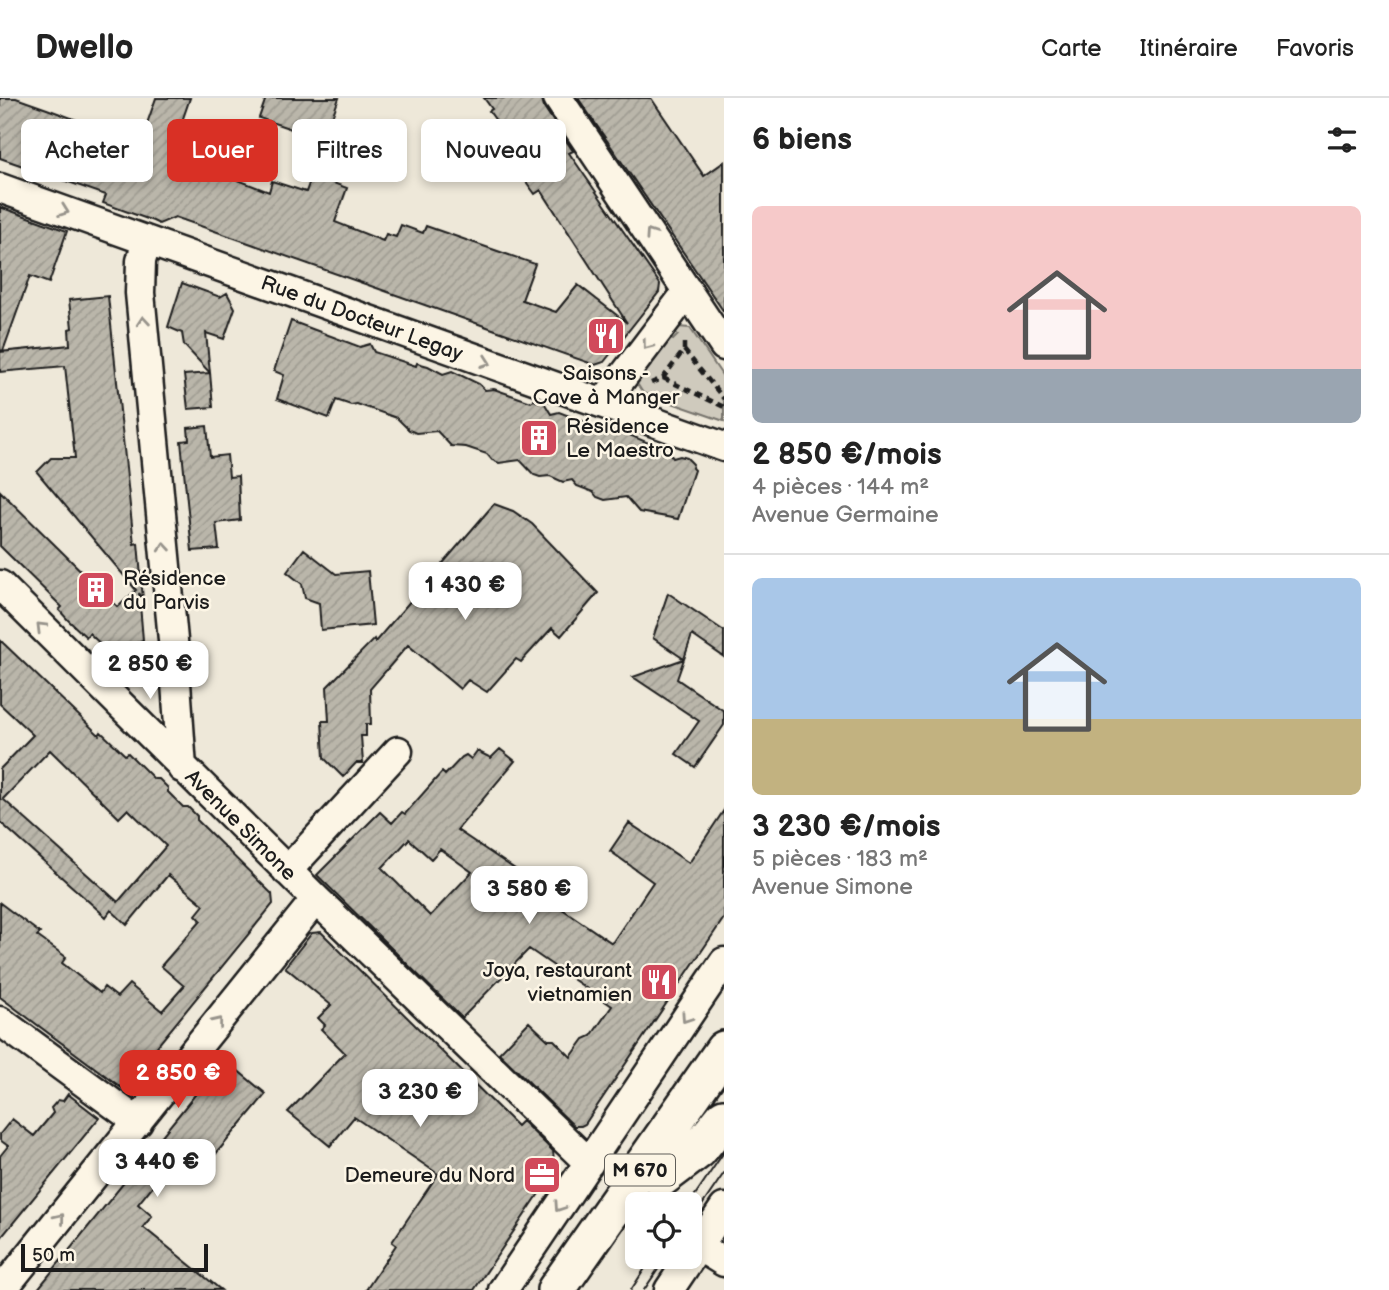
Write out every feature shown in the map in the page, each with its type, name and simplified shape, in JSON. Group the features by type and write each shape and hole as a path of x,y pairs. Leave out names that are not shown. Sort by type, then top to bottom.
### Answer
{"main road":[{"name":"M 670","path":"556,1290 724,1050"},
{"name":"M 670","path":"652,1191 724,1086"},
{"path":"652,1191 698,1150 724,1118"},
{"name":"M 670","path":"589,1285 625,1232"}],"street":[{"path":"558,98 724,346"},
{"name":"Rue du Docteur Legay","path":"0,188 724,447"},
{"name":"Avenue Simone","path":"148,241 141,261 140,293 173,640 182,768 589,1163"},
{"path":"603,403 688,291"},
{"path":"0,586 182,768"},
{"path":"287,871 398,751"},
{"path":"2,1290 316,899"},
{"path":"503,1290 724,961"},
{"path":"0,1021 138,1122"},
{"path":"702,1240 724,1208"},
{"path":"702,1248 724,1262"},
{"path":"669,1290 683,1269"}],"path":[{"path":"684,350 724,399"},
{"path":"663,378 724,407"},
{"path":"95,681 108,670 173,640"}],"shaded area":[{"path":"678,327 690,328 724,378 724,421 643,393 636,382 669,338 673,340 678,335 675,332"}],"building":[{"path":"0,98 16,98 74,119 21,119 21,165 0,158"},
{"path":"156,98 190,98 183,119 167,119 167,182 243,182 269,192 272,182 275,182 306,192 310,182 331,182 347,188 335,222 383,241 386,234 396,237 401,225 423,233 426,226 535,264 522,300 556,312 578,285 627,323 541,190 535,194 526,182 566,182 566,140 573,151 569,153 660,284 659,292 604,362 595,365 175,217 159,224 103,203 106,195 69,182 153,182 153,119 149,119"},
{"path":"266,98 339,98 331,119 292,119 292,129 278,124 278,119 259,118"},
{"path":"484,98 542,98 552,119 495,119 489,111 492,109"},
{"path":"578,98 651,98 704,176 724,162 724,312"},
{"path":"0,207 67,231 49,283 30,276 3,351 0,350"},
{"path":"182,283 220,297 227,293 235,308 224,339 206,333 210,373 184,345 182,333 168,327"},
{"path":"108,296 134,544 138,543 143,599 139,593 143,640 112,655 89,633 86,637 68,620 59,610 62,607 0,546 0,491 118,607 136,590 37,472 51,458 75,458 65,366 0,372 0,352 70,345 69,329 72,328 69,300"},
{"name":"Résidence Le Maestro","path":"291,321 360,347 370,344 374,352 416,366 417,363 428,366 443,374 452,371 479,384 485,390 494,389 531,402 534,400 545,404 551,414 559,412 588,423 591,428 600,427 616,433 620,431 668,451 673,458 687,458 693,464 694,470 678,519 639,512 626,497 605,500 577,486 572,480 563,482 550,476 534,475 520,460 499,463 487,454 466,447 451,446 437,431 416,433 397,418 357,404 351,405 336,400 329,418 277,399 284,375 274,371"},
{"path":"210,373 213,407 188,409 184,375"},
{"path":"207,426 210,457 227,455 229,477 238,476 240,520 216,523 219,549 192,551 181,441 189,440 188,428"},
{"path":"494,504 513,511 532,524 598,593 561,636 552,628 521,662 516,659 487,692 468,680 460,689 408,645 370,689 371,724 366,724 366,736 361,736 363,763 356,763 343,777 324,758 322,721 329,721 327,687 374,639 375,642"},
{"path":"304,549 336,574 368,571 373,625 321,630 319,603 305,598 302,584 287,572"},
{"path":"668,593 724,631 724,657 692,635 684,659 653,638"},
{"path":"0,640 99,735 101,732 125,755 128,753 154,779 159,779 168,788 168,792 183,807 188,807 197,816 197,820 272,894 273,904 132,1077 134,1097 0,997 0,903 40,933 37,936 66,957 62,963 100,993 104,987 117,997 129,984 162,1011 184,986 161,966 201,920 196,915 204,905 168,875 127,925 111,910 106,917 0,822 0,769 33,735 0,704","holes":["50,750 119,818 128,809 166,846 118,902 3,799"]},
{"path":"684,659 677,679 724,711 724,725 695,767 676,754 699,721 633,677"},
{"path":"500,749 515,761 457,830 546,890 542,895 612,943 653,882 610,851 629,823 689,863 724,810 724,918 585,1124 581,1126 574,1126 499,1053 529,1022 548,1040 554,1040 571,1057 584,1039 591,1036 612,1006 529,949 462,1018 317,875 380,812 392,823 402,812 405,814 442,772 445,775 462,757 466,755 471,759 477,751 491,758","holes":["409,839 431,859 440,849 472,872 430,916 382,868"]},
{"path":"321,932 517,1126 522,1121 553,1151 555,1170 474,1290 366,1290 396,1245 392,1242 438,1174 354,1117 330,1146 288,1112 345,1053 321,1029 325,1025 318,1018 331,1005 285,967 312,933"},
{"path":"224,1059 266,1094 193,1181 171,1163 138,1204 152,1216 143,1227 221,1290 37,1290"},
{"path":"68,1094 99,1118 0,1239 0,1156 8,1146 0,1140 0,1134 12,1119 34,1136 53,1113 51,1108 58,1100 63,1101"}],"tram line":[{"path":"697,1192 724,1152"},
{"path":"702,1205 724,1173"},
{"path":"631,1290 645,1269"},
{"path":"644,1290 658,1269"}],"place":[{"name":"Saisons - Cave à Manger","path":"606,336"},
{"name":"Résidence Le Maestro","path":"539,438"},
{"name":"Résidence du Parvis","path":"96,590"},
{"name":"Joya, restaurant vietnamien","path":"659,982"},
{"name":"Demeure du Nord","path":"542,1175"}]}
